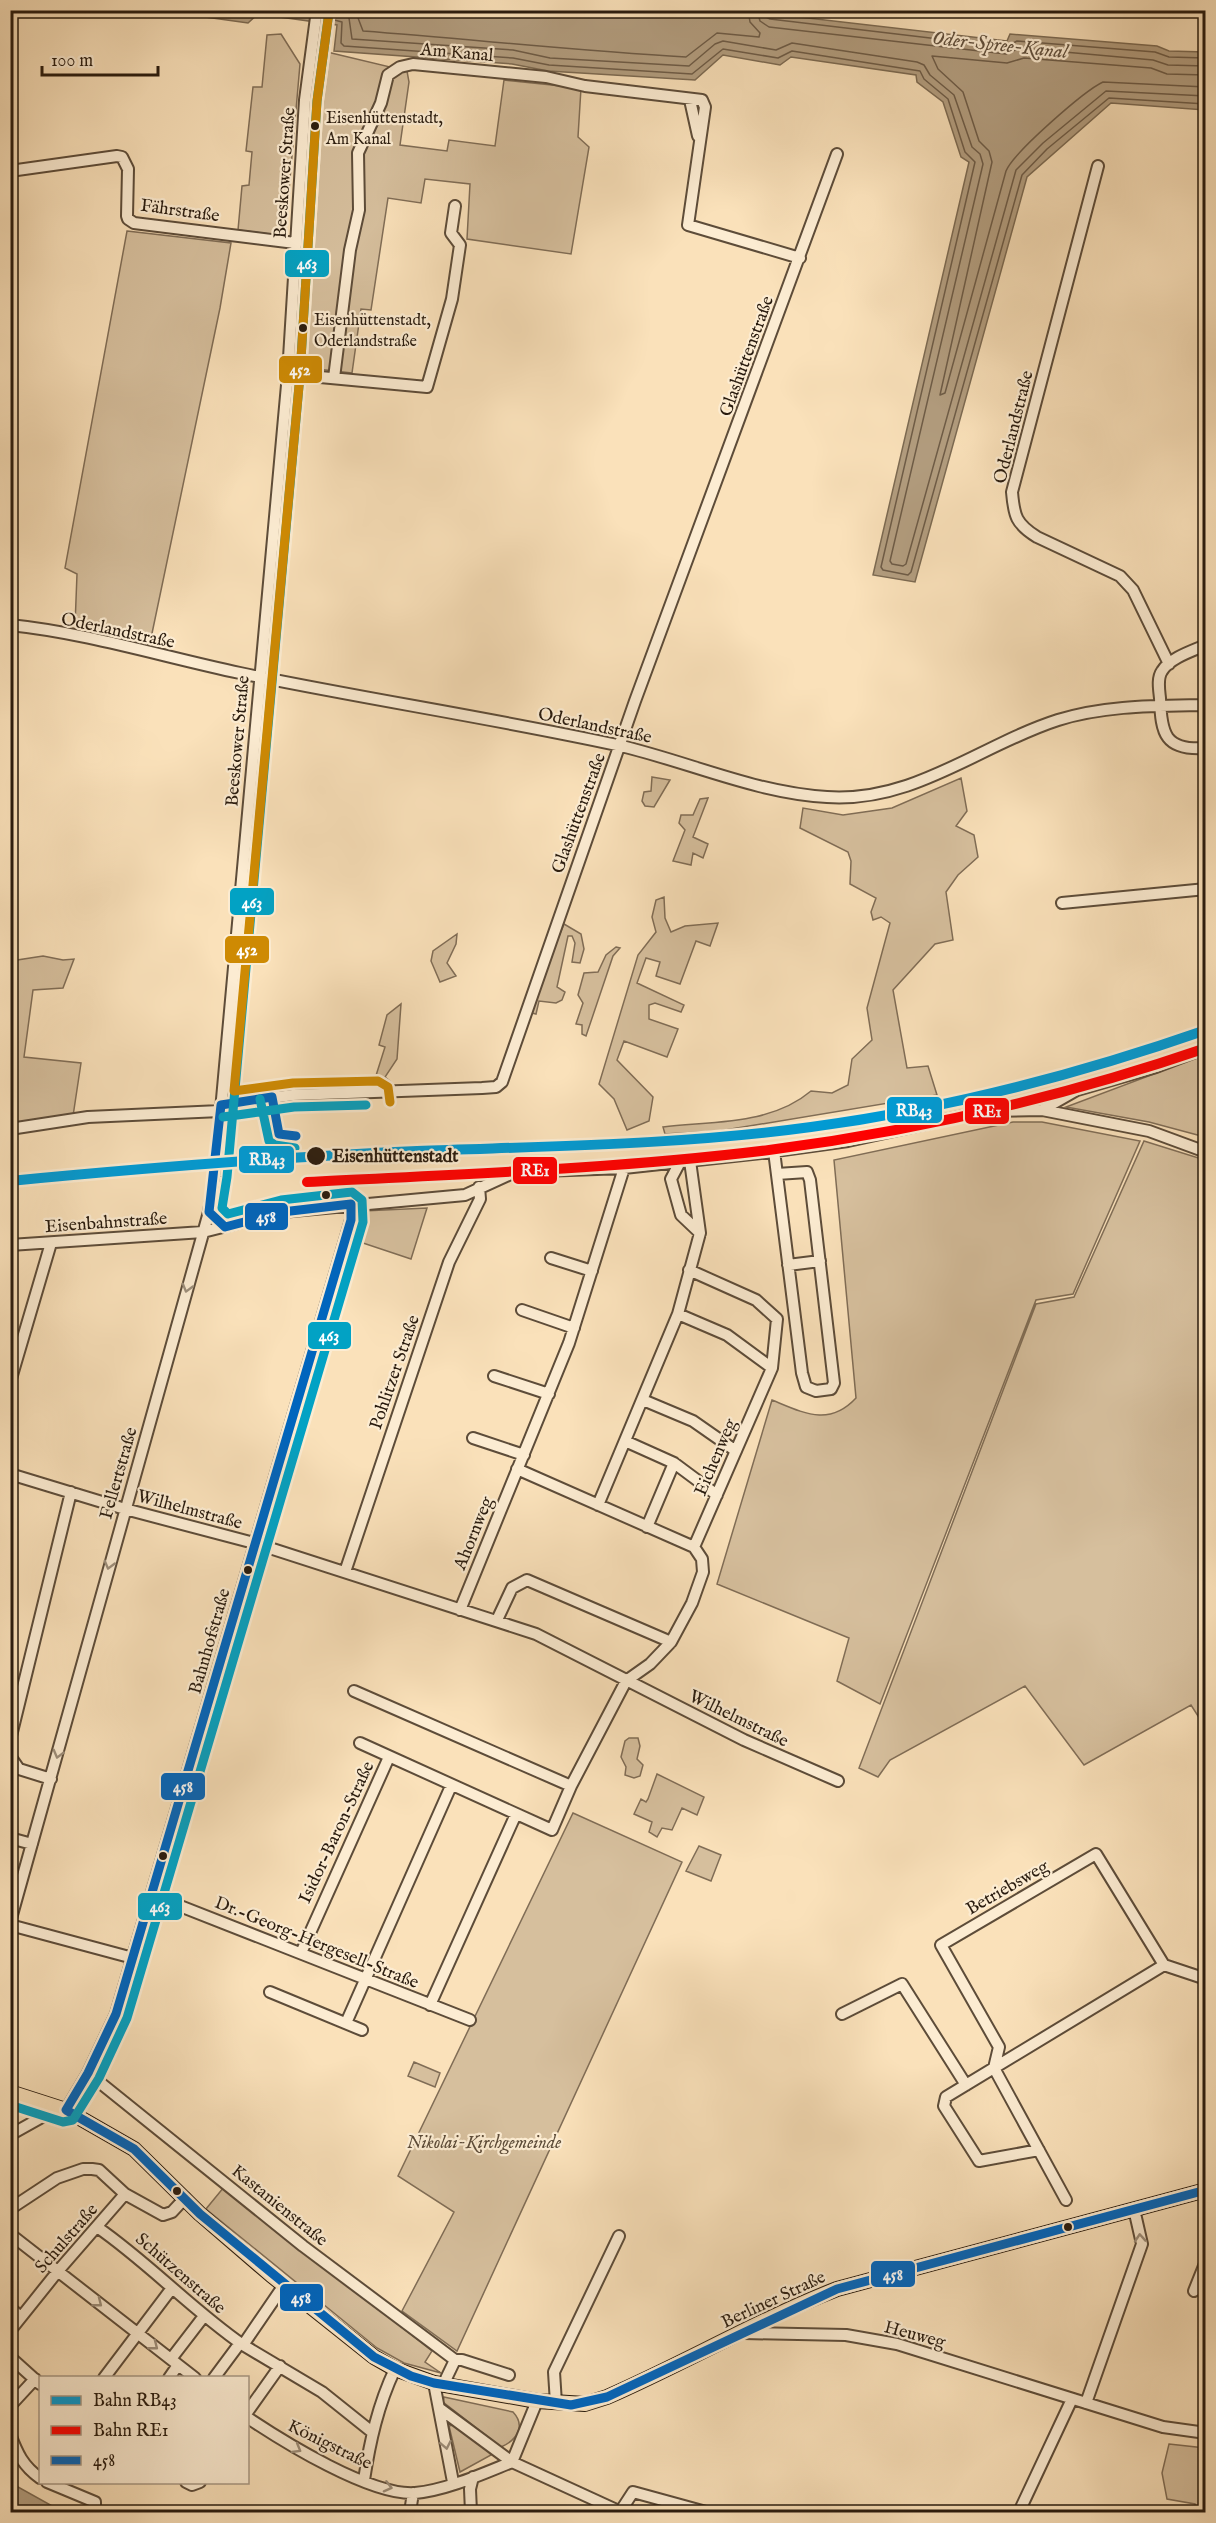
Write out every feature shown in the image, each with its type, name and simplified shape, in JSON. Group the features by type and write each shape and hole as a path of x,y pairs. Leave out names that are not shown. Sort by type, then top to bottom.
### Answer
{"main road":[{"name":"Berliner Straße","path":"10,2092 66,2110 134,2149 200,2214 284,2285 374,2357 395,2369 438,2384 556,2403 585,2404 608,2397 744,2333 789,2308 837,2289 1206,2190"}],"street":[{"name":"Beeskower Straße","path":"215,1176 288,374 306,100 316,10"},
{"name":"Am Kanal","path":"334,378 350,250 359,210 358,153 381,103 388,75 400,67 412,64 546,77 585,86 702,100 705,107 688,225 800,258"},
{"name":"Glashüttenstraße","path":"221,1108 293,1095 499,1086 620,746 837,154"},
{"name":"Fährstraße","path":"10,171 122,157 128,169 127,216 134,223 295,243"},
{"name":"Oderlandstraße","path":"1098,166 1012,492 1014,516 1026,530 1037,537 1120,576 1133,590 1169,664"},
{"path":"288,374 426,387 452,299 460,245 451,233 455,206"},
{"name":"Oderlandstraße","path":"10,625 260,677 620,746 680,760 789,793 829,798 872,795 922,783 1038,728 1060,720 1117,708 1206,705"},
{"path":"1206,645 1169,664 1161,672 1160,706 1161,722 1166,737 1176,746 1186,749 1206,748"},
{"path":"1062,903 1206,889"},
{"path":"1042,1110 1077,1090 1156,1067 1206,1048"},
{"path":"10,1129 88,1117 221,1108"},
{"path":"203,1232 282,1212 465,1195 515,1172 624,1168 774,1151 848,1141 986,1111 1042,1110 1149,1131 1206,1152"},
{"path":"774,1151 802,1373 806,1387 816,1391 831,1389 834,1383 810,1180 807,1173 799,1171 777,1174"},
{"path":"598,1505 644,1400 678,1314 700,1233 685,1161"},
{"path":"685,1161 671,1179 681,1215 700,1233"},
{"name":"Ahornweg","path":"460,1610 574,1328 624,1168"},
{"name":"Fellertstraße","path":"10,1923 209,1212 215,1176"},
{"name":"Pohlitzer Straße","path":"345,1572 449,1262 480,1199 479,1187"},
{"name":"Bahnhofstraße","path":"66,2110 88,2073 116,2014 345,1241 351,1220 351,1204"},
{"path":"209,1212 225,1227"},
{"name":"Eisenbahnstraße","path":"10,1245 203,1232"},
{"path":"10,1382 51,1242"},
{"path":"551,1258 592,1271"},
{"path":"788,1265 820,1261"},
{"name":"Eichenweg","path":"689,1270 756,1300 777,1320 771,1368 694,1547"},
{"path":"522,1310 574,1328"},
{"path":"678,1314 727,1335 771,1368"},
{"path":"494,1376 549,1394"},
{"path":"644,1400 693,1421 736,1451"},
{"path":"473,1438 524,1455"},
{"path":"625,1441 674,1463 717,1495"},
{"path":"647,1527 674,1463"},
{"path":"360,1743 552,1830 571,1786 626,1681 650,1665 672,1642 692,1602 703,1572 702,1559 694,1547 518,1469"},
{"name":"Wilhelmstraße","path":"10,1474 125,1509 254,1543 536,1634 744,1740 838,1781"},
{"path":"10,1740 71,1492"},
{"path":"498,1620 512,1588 527,1580 672,1642"},
{"path":"354,1691 571,1786"},
{"path":"10,1756 19,1769 51,1779"},
{"name":"Isidor-Baron-Straße","path":"301,1953 389,1757"},
{"path":"346,2023 451,1786"},
{"path":"430,2005 516,1814"},
{"path":"10,1838 32,1844"},
{"name":"Betriebsweg","path":"994,2068 999,2047 941,1945 1096,1854 1164,1965"},
{"name":"Dr.-Georg-Hergesell-Straße","path":"152,1895 471,2020"},
{"path":"10,1923 133,1958"},
{"path":"1039,2150 979,2161 944,2106 946,2097 1164,1965 1206,1979"},
{"path":"842,2014 902,1984 966,2085"},
{"path":"270,1992 362,2030"},
{"path":"994,2068 1066,2200"},
{"name":"Kastanienstraße","path":"88,2073 303,2246 455,2360 462,2360 509,2375"},
{"path":"10,2135 44,2116 66,2110"},
{"path":"10,2209 42,2186 83,2169 99,2170 125,2194 163,2215 172,2212 185,2198"},
{"name":"Schulstraße","path":"10,2331 58,2271 125,2194"},
{"path":"1086,2403 1142,2244 1134,2210"},
{"name":"Schützenstraße","path":"97,2227 134,2252 204,2316 241,2344 322,2392 372,2432"},
{"path":"10,2234 192,2376"},
{"path":"556,2403 554,2372 619,2236"},
{"path":"1194,2291 1206,2261"},
{"path":"216,2376 284,2285"},
{"path":"106,2376 172,2288"},
{"path":"10,2308 21,2317"},
{"path":"170,2376 174,2362 204,2316"},
{"name":"Heuweg","path":"744,2333 846,2335 886,2342 1163,2427 1206,2433"},
{"path":"10,2357 38,2382 10,2406"},
{"path":"453,2482 439,2408 438,2384 455,2360"},
{"path":"249,2410 280,2366"},
{"path":"364,2480 372,2432 384,2392 395,2369"},
{"path":"1019,2512 1072,2398"},
{"path":"410,2512 413,2493 473,2477 512,2462 537,2401"},
{"path":"439,2408 512,2462 621,2512 633,2492 706,2512"},
{"name":"Königstraße","path":"249,2419 320,2462 364,2480 413,2493"},
{"path":"10,2434 18,2455 39,2477"},
{"path":"471,2512 473,2477"},
{"path":"52,2484 94,2507"}],"green space":[{"path":"281,34 300,64 285,236 238,230 242,186 249,185 252,152 246,151 253,87 262,87 267,35"},
{"path":"323,51 407,71 409,82 400,145 447,151 449,140 495,146 504,80 581,88 578,137 589,147 571,254 467,239 470,184 425,179 421,203 388,198 371,310 361,309 352,373 300,367"},
{"path":"127,231 231,243 220,308 150,643 75,626 77,574 65,568"},
{"path":"652,777 670,780 654,807 645,806 642,801 644,792 651,791"},
{"path":"961,778 967,811 956,826 974,835 978,857 958,875 946,892 953,940 935,944 893,990 907,1068 928,1066 937,1095 719,1131 665,1134 663,1127 741,1120 760,1116 795,1102 811,1091 832,1093 848,1085 852,1059 872,1040 867,1008 890,923 881,917 873,920 871,912 876,898 850,884 851,861 848,852 800,828 803,808 843,815 892,808"},
{"path":"708,798 693,837 708,844 703,858 693,853 691,865 673,861 685,830 679,823 681,815 693,815 700,799"},
{"path":"664,897 665,918 671,932 685,926 718,923 710,946 696,941 680,984 656,976 660,962 646,958 637,983 684,1005 681,1012 655,1003 649,1005 649,1019 678,1029 667,1057 624,1041 617,1060 653,1097 649,1121 627,1130 614,1099 599,1084 638,955 656,932 652,917 656,900"},
{"path":"564,924 581,934 584,949 580,963 572,962 575,943 572,936 568,936 557,987 565,992 562,1000 556,1003 539,1001 536,1014 528,1012"},
{"path":"457,934 456,944 447,963 456,976 440,982 431,961 433,951"},
{"path":"616,947 620,948 613,956 586,1036 582,1034 582,1025 576,1024 583,1003 578,995 584,973 598,972 606,955"},
{"path":"43,956 63,960 74,959 63,988 33,990 24,1057 81,1063 73,1116 11,1126 11,961"},
{"path":"401,1004 397,1059 385,1077 391,1082 389,1088 377,1087 374,1082 385,1047 379,1045 387,1015"},
{"path":"1205,1056 1205,1137 1149,1122 1066,1107 1162,1071 1164,1067"},
{"path":"1013,1122 1042,1122 1140,1141 1073,1294 1036,1300 880,1704 837,1681 849,1638 717,1584 772,1400 806,1413 826,1415 846,1407 856,1398 834,1160"},
{"path":"1144,1141 1205,1160 1205,1727 1191,1705 1084,1765 1025,1686 890,1760 878,1777 859,1768 1036,1304 1074,1297"},
{"path":"427,1208 411,1259 354,1240 363,1211"},
{"path":"629,1738 638,1738 640,1746 637,1759 643,1765 640,1776 634,1778 625,1775 626,1767 621,1757 625,1741"},
{"path":"657,1774 704,1797 697,1815 682,1808 672,1830 662,1828 657,1837 649,1832 652,1822 634,1814 641,1799 646,1802 648,1799"},
{"name":"Nikolai-Kirchgemeinde","path":"573,1813 682,1862 457,2351 402,2311 454,2212 398,2176"},
{"path":"699,1846 721,1855 711,1881 686,1871"},
{"path":"414,2062 440,2073 435,2087 408,2076"},
{"path":"224,2187 432,2351 425,2362 441,2373 404,2363 377,2348 206,2209"},
{"path":"444,2397 513,2412 519,2422 518,2432 511,2441 501,2447 443,2402"},
{"path":"453,2425 491,2455 460,2472 449,2426"},
{"path":"1169,2444 1205,2448 1204,2512 1196,2512 1195,2504 1167,2499 1162,2473"}],"water":[{"name":"Oder-Spree-Kanal","path":"738,10 1007,41 1010,34 1157,46 1169,51 1205,52 1205,110 1111,103 1027,177 915,582 873,575 969,162 961,157 943,102 917,82 916,75 791,57 780,65 723,55 695,80 548,71 512,64 334,51 337,25 258,14 248,23 184,14 182,11"},
{"path":"11,2483 63,2512 11,2512"}],"rail line":[{"name":"RB43","path":"10,1181 315,1156 663,1141 811,1127 912,1111 1011,1089 1109,1062 1206,1030"},
{"name":"RE1","path":"307,1182 654,1162 825,1142 935,1122 1044,1097 1206,1048"}],"transit line":[{"name":"463","path":"10,2105 63,2122 73,2120 99,2078 127,2018 363,1222 362,1200 352,1192 281,1200 228,1214 222,1208 227,1177 300,375 317,101 329,12"},
{"name":"452","path":"329,12 317,101 300,375 234,1091 293,1083 378,1081 388,1087 390,1102"},
{"name":"458","path":"296,1136 279,1134 272,1097 221,1105 209,1212 225,1227 282,1212 351,1204 351,1220 116,2014 88,2073 66,2110 134,2149 200,2214 374,2357 411,2376 434,2383 571,2405 607,2397 837,2289 1206,2190"},
{"name":"463","path":"260,1099 269,1141 275,1145 295,1148"},
{"name":"463","path":"223,1117 294,1107 366,1105"}],"place":[{"name":"Eisenhüttenstadt, Am Kanal","path":"315,126"},
{"name":"Eisenhüttenstadt, Oderlandstraße","path":"303,328"},
{"name":"Eisenhüttenstadt","path":"316,1156"}]}
